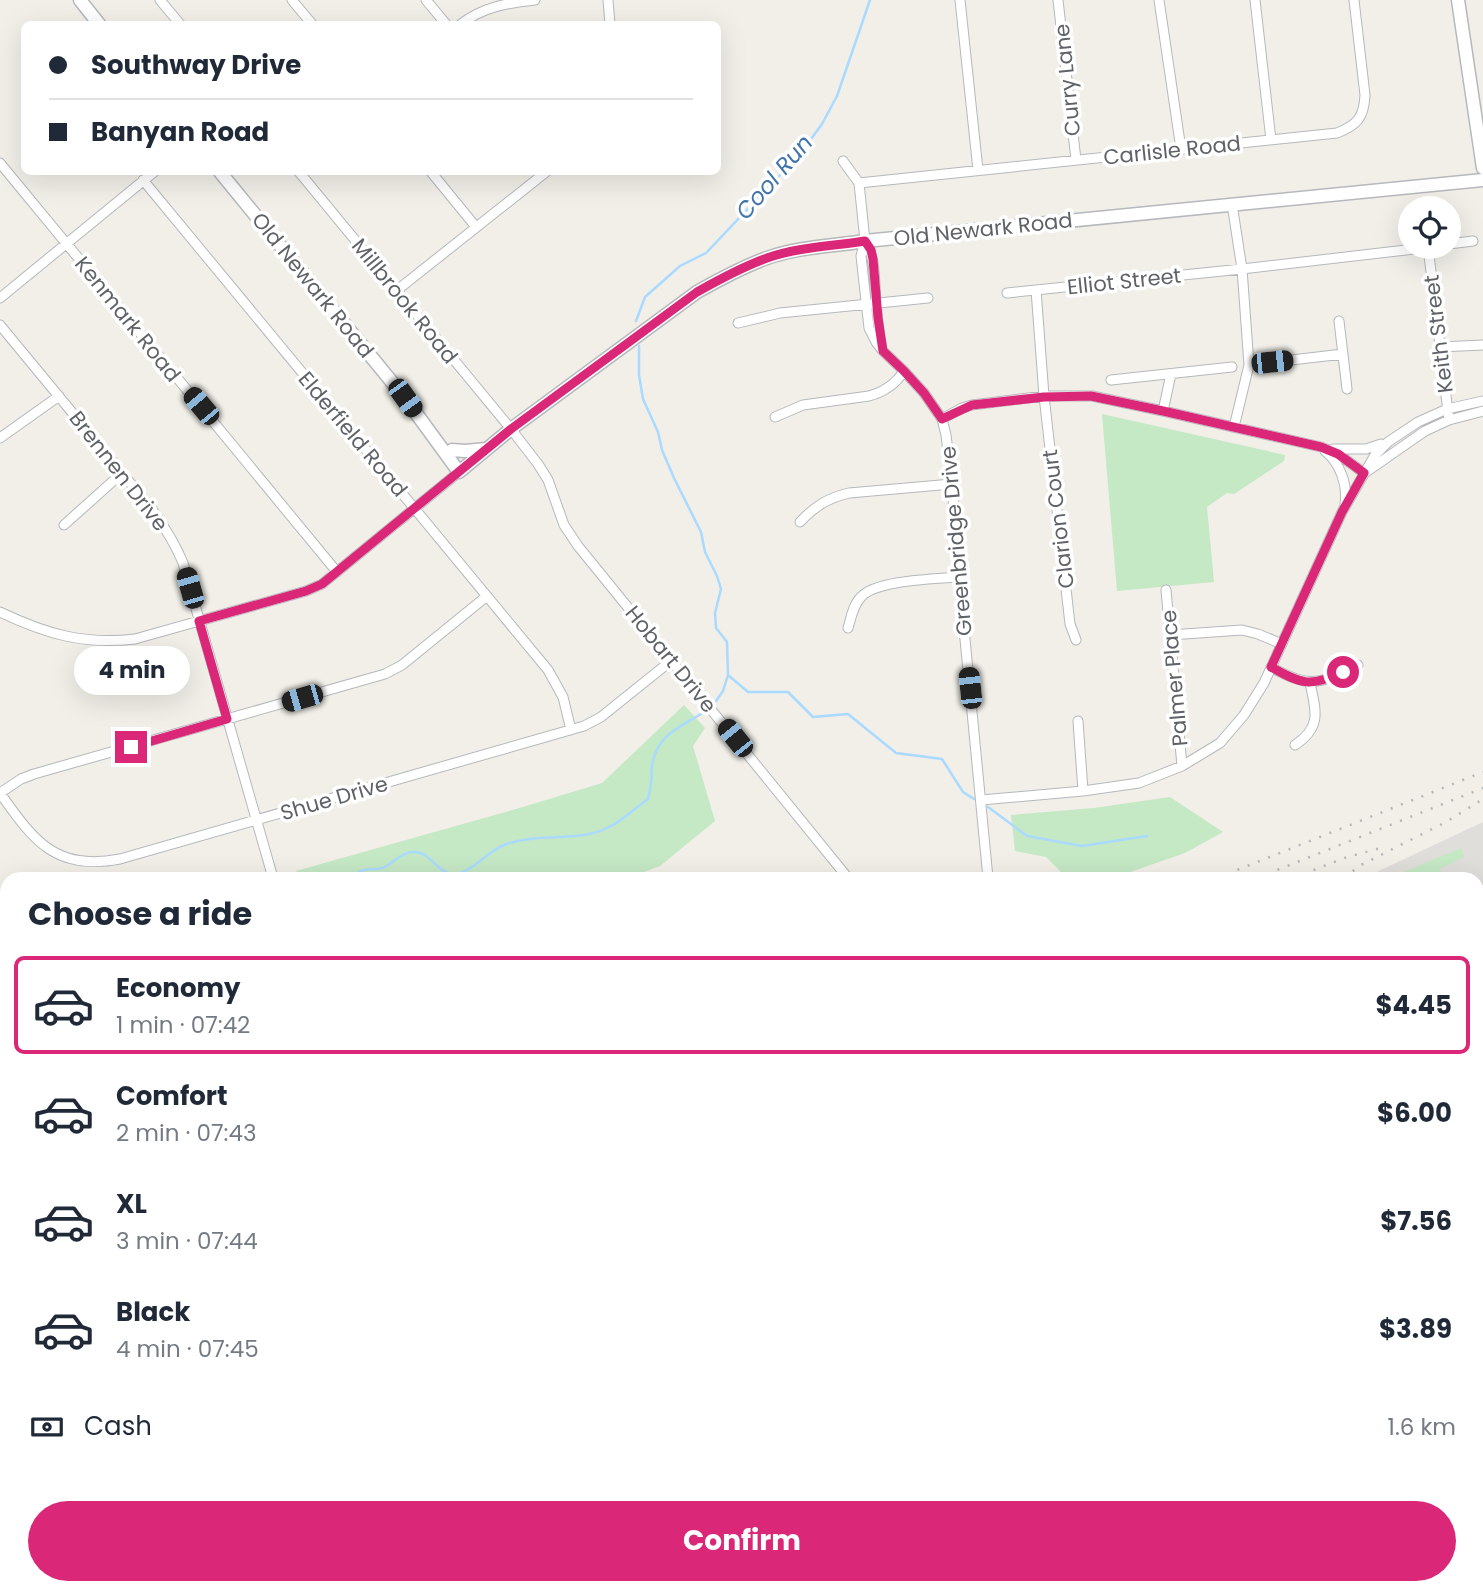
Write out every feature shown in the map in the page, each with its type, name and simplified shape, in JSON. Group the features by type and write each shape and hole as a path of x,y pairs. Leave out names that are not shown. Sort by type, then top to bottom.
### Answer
{"street":[{"path":"80,0 97,21"},
{"path":"160,0 178,21"},
{"path":"292,0 310,21"},
{"path":"426,0 444,21"},
{"path":"465,21 496,5 535,0"},
{"path":"608,0 610,21"},
{"path":"960,0 978,170"},
{"name":"Curry Lane","path":"1058,0 1076,160"},
{"path":"1160,0 1181,149"},
{"path":"1255,0 1271,140"},
{"name":"Carlisle Road","path":"859,183 1337,133 1353,127 1361,117 1364,107 1365,95 1354,0"},
{"path":"1458,0 1483,167"},
{"path":"843,162 859,183"},
{"name":"Kenmark Road","path":"0,163 337,572"},
{"path":"0,298 150,175"},
{"name":"Old Newark Road","path":"222,175 462,469"},
{"name":"Millbrook Road","path":"301,175 511,429"},
{"path":"433,175 476,227"},
{"path":"397,291 542,175"},
{"name":"Elderfield Road","path":"143,180 548,670 563,697 571,730"},
{"name":"Old Newark Road","path":"462,469 511,429 697,292 727,275 767,258 792,251 865,241 1483,180"},
{"name":"Greenbridge Drive","path":"859,183 865,241 862,256 871,303 869,328 883,351 924,393 942,419 946,435 987,872"},
{"path":"1233,204 1249,365 1234,427"},
{"path":"1461,242 1473,241"},
{"name":"Elliot Street","path":"1007,293 1398,251"},
{"name":"Keith Street","path":"1431,259 1449,420"},
{"name":"Clarion Court","path":"1036,290 1044,397 1070,624 1076,640"},
{"path":"738,323 780,313 928,298"},
{"path":"1339,321 1347,388"},
{"name":"Brennen Drive","path":"0,325 122,472 170,536 183,563 271,872"},
{"path":"1440,347 1483,345"},
{"path":"1249,365 1343,354"},
{"path":"1111,380 1232,367"},
{"path":"775,417 803,405 869,397 898,381 904,371"},
{"path":"1163,411 1171,374"},
{"path":"0,438 59,396"},
{"path":"942,419 972,405 1044,397 1091,396 1340,450 1366,449 1394,438"},
{"name":"Old Newark Road","path":"405,398 452,450 462,469"},
{"path":"981,800 1139,783 1182,766 1220,743 1256,698 1345,507 1380,448 1418,422 1447,409 1483,401"},
{"path":"1364,473 1425,430 1483,411"},
{"name":"Hobart Drive","path":"511,429 548,480 570,535 843,872"},
{"path":"1321,447 1338,454 1364,473"},
{"path":"1321,447 1335,460 1339,469 1346,496 1345,507"},
{"path":"452,450 487,449"},
{"path":"0,612 31,626 71,638 106,641 135,639 314,589 462,469"},
{"path":"64,525 122,472"},
{"path":"800,522 812,509 833,497 952,484"},
{"path":"848,628 855,605 861,597 877,587 959,577"},
{"name":"Palmer Place","path":"1167,590 1182,766"},
{"path":"0,793 34,774 377,677 402,665 487,596"},
{"path":"1170,635 1242,630 1282,644"},
{"name":"Shue Drive","path":"0,793 26,829 44,846 68,858 105,862 584,726 601,717 672,660"},
{"path":"1271,667 1296,680 1310,683 1358,665"},
{"path":"1295,745 1310,734 1315,720 1310,683"},
{"path":"1078,720 1083,790"}],"shaded area":[{"path":"1483,822 1483,872 1377,872"}],"green space":[{"path":"1102,414 1285,455 1284,461 1234,494 1227,493 1207,507 1214,582 1117,591"},
{"path":"684,705 705,728 693,746 715,821 660,866 644,872 296,872 296,871 602,783"},
{"path":"1170,797 1223,832 1185,853 1130,872 1061,872 1046,857 1015,851 1011,815 1094,808"},
{"path":"1461,848 1464,857 1440,869 1441,872 1403,872"}],"waterway":[{"name":"Cool Run","path":"636,321 645,297 680,266 706,253 800,154 822,124 837,96 870,0"},
{"name":"Cool Run","path":"639,346 639,375 643,399 674,478 701,532 705,552 721,589 715,613 716,628 727,642 728,675 723,691 716,701"},
{"path":"728,675 748,692 788,692 813,717 848,714 896,753 942,759 963,792 974,799"},
{"name":"Cool Run","path":"463,872 491,852 517,841 585,835 609,827 648,799 652,765 659,746 671,732 704,712"},
{"path":"988,807 1027,836 1082,846 1147,836"},
{"name":"Cool Run","path":"360,872 385,867 412,852 423,854 446,872"}],"railway":[{"path":"1232,872 1483,772"},
{"path":"1272,872 1483,788"},
{"path":"1352,872 1446,822 1483,799"},
{"path":"1308,872 1347,857 1381,848"}],"route":[{"path":"131,747 227,719 199,621 314,589 322,584 511,429 697,292 727,275 767,258 792,251 865,241 873,259 883,351 924,393 942,419 972,405 1078,395 1108,398 1321,447 1338,454 1364,473 1342,512 1271,667 1286,676 1310,683 1343,672"}]}
